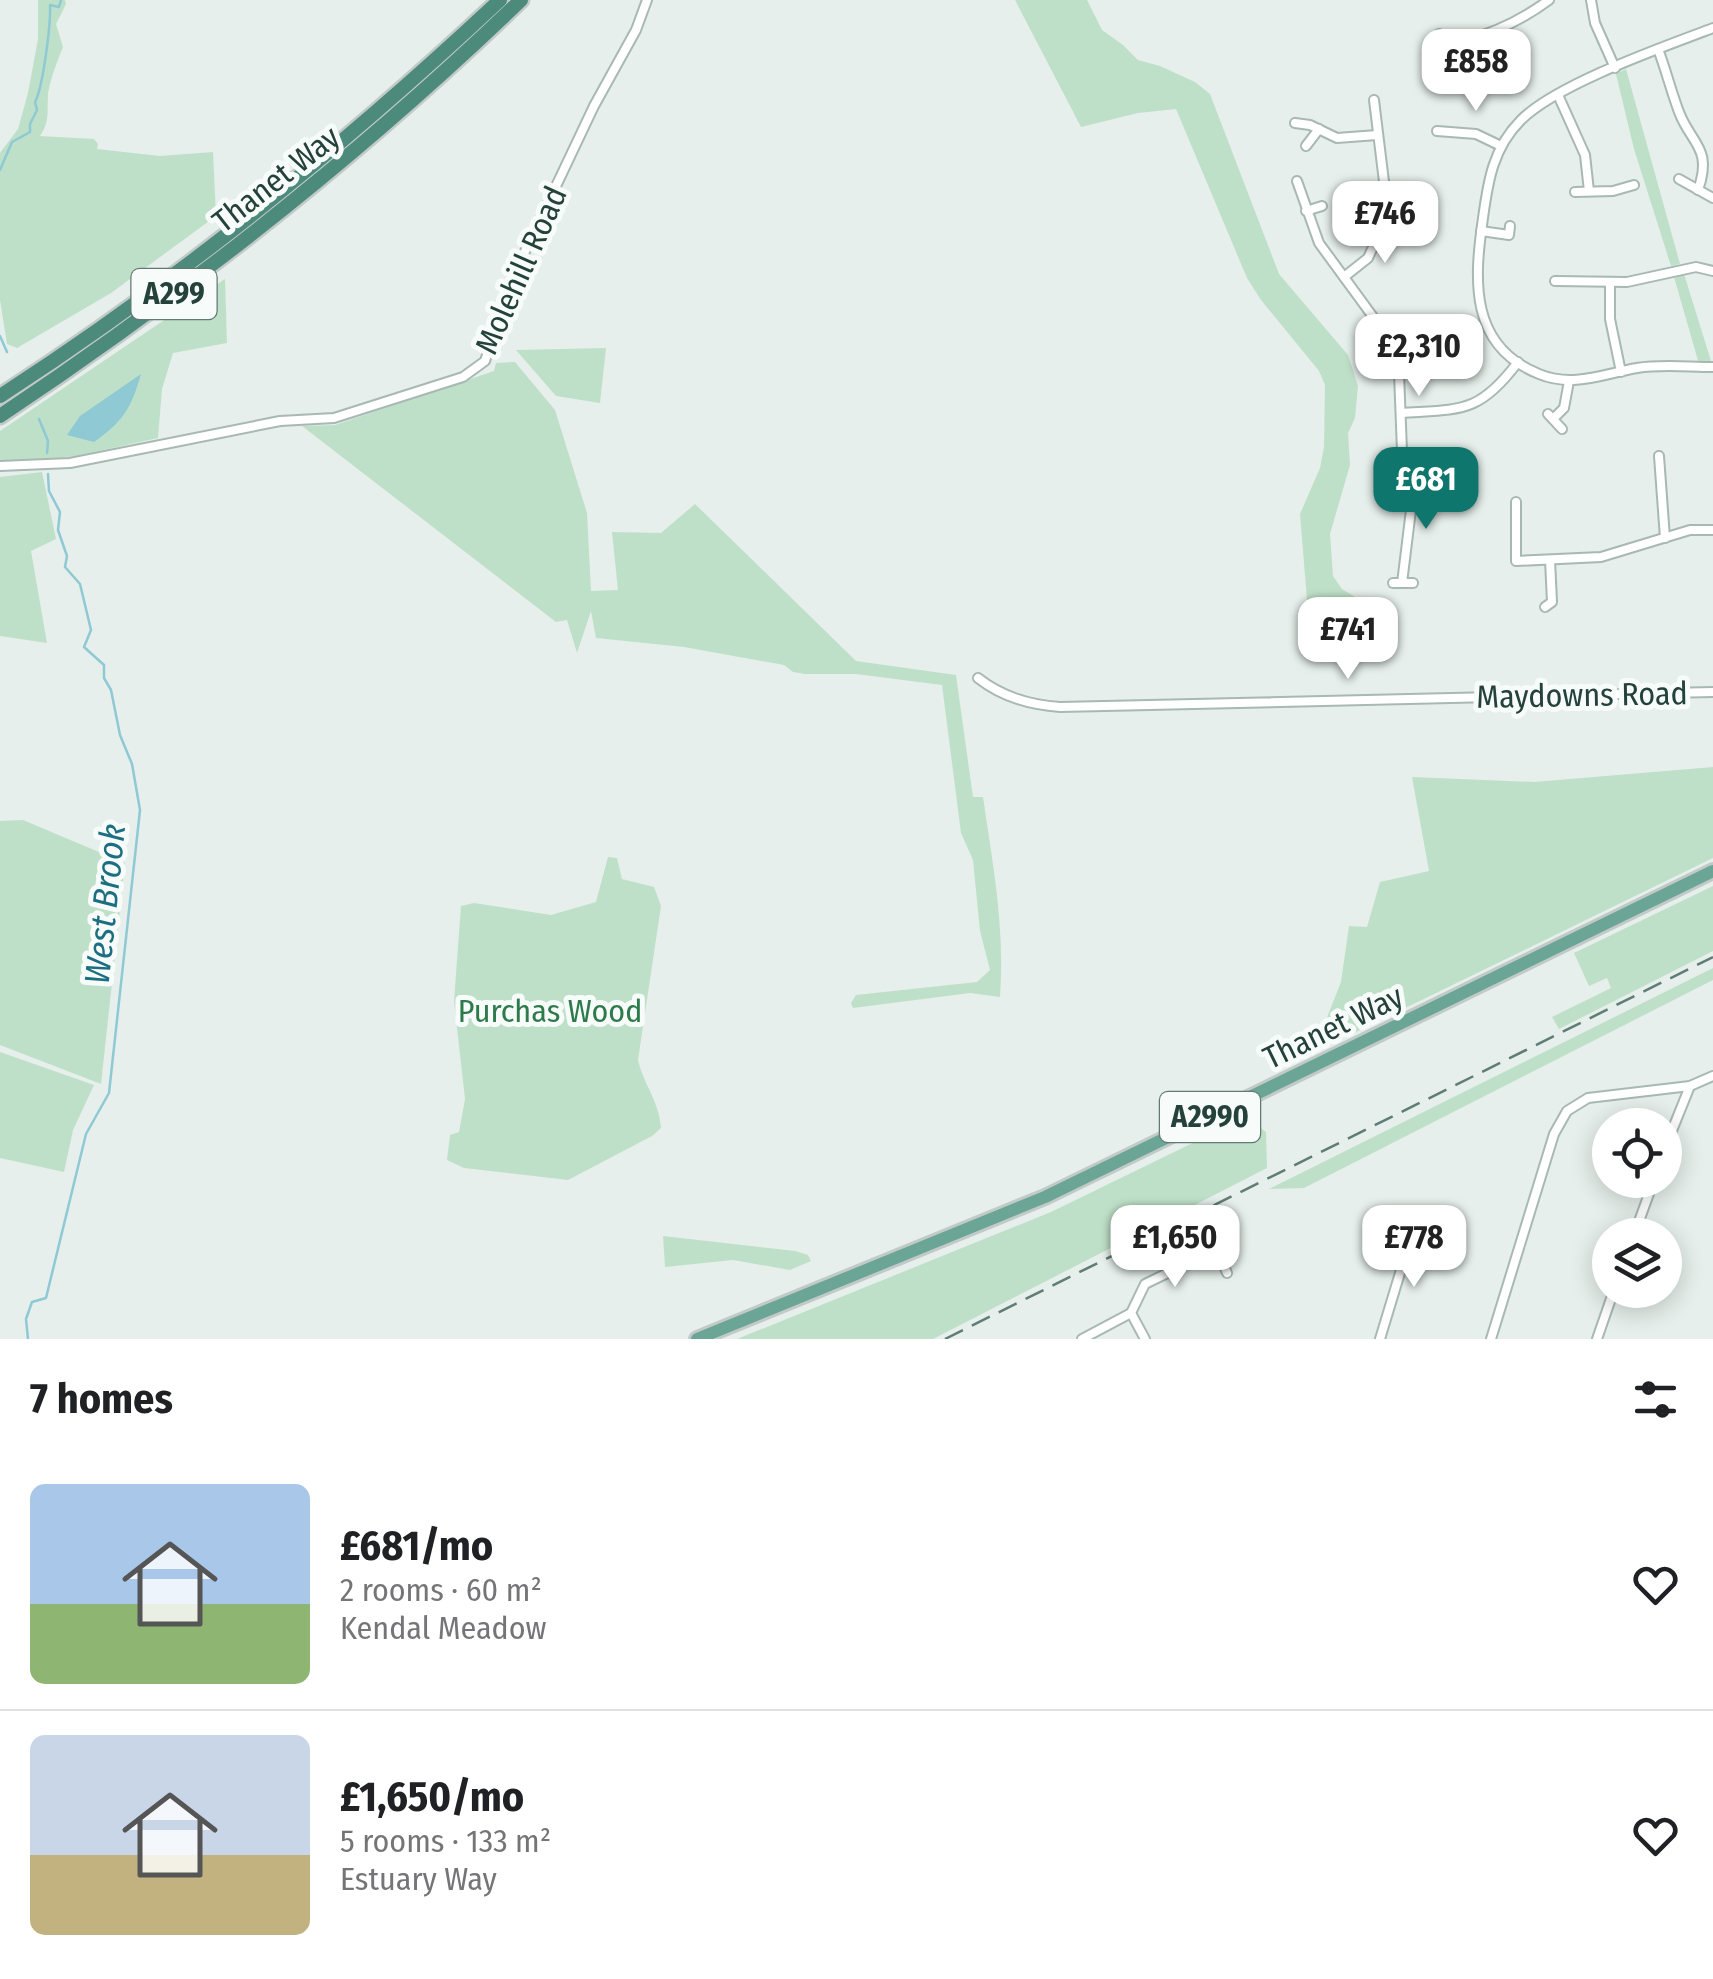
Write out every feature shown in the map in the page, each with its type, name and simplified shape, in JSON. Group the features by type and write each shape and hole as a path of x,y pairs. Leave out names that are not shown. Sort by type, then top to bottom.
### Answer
{"highway":[{"name":"Thanet Way","path":"0,396 142,301 273,200 346,140 500,0"},
{"name":"Thanet Way","path":"0,416 108,344 302,195 390,122 521,0"}],"main road":[{"name":"Thanet Way","path":"697,1339 1044,1197 1713,871"}],"street":[{"name":"Molehill Road","path":"0,466 70,462 280,421 334,418 463,377 485,362 512,279 648,0"},
{"path":"1439,34 1440,49 1524,20 1549,0"},
{"path":"1591,0 1595,23 1615,68"},
{"path":"1708,367 1655,367 1569,381 1538,374 1518,362 1490,332 1479,304 1476,272 1490,173 1501,146 1522,120 1558,95 1713,28"},
{"path":"1478,36 1484,65 1492,74"},
{"path":"1658,49 1684,124 1706,149 1710,164 1698,190"},
{"path":"1558,95 1585,156 1589,191"},
{"path":"1344,277 1368,258 1382,225 1378,218 1384,214 1386,198 1374,100"},
{"path":"1295,123 1337,138 1378,134"},
{"path":"1306,146 1319,129"},
{"path":"1437,131 1476,134 1501,146"},
{"path":"1450,144 1451,131"},
{"path":"1678,179 1713,198"},
{"path":"1296,182 1319,242 1379,325 1388,326 1399,373 1402,477 1409,482 1404,488 1411,510 1397,583 1413,583"},
{"path":"1575,192 1626,193 1634,185"},
{"path":"1306,211 1322,206"},
{"path":"1481,231 1509,234 1510,226"},
{"path":"1554,281 1662,280 1696,266 1713,271"},
{"path":"1610,282 1610,319 1621,372"},
{"path":"1401,413 1455,410 1487,398 1518,362"},
{"path":"1562,429 1550,416 1564,408 1569,381"},
{"path":"1455,410 1456,422"},
{"path":"1660,456 1665,538"},
{"path":"1516,502 1516,561 1601,557 1690,530 1713,530"},
{"path":"1545,607 1552,602 1550,560"},
{"name":"Maydowns Road","path":"978,678 993,690 1021,700 1060,707 1713,692"},
{"path":"1491,1339 1554,1134 1566,1110 1599,1096 1690,1086 1713,1076"},
{"path":"1681,1108 1690,1086"},
{"path":"1380,1339 1414,1230"},
{"path":"1082,1339 1131,1313 1145,1284 1217,1249 1227,1273"},
{"path":"1597,1339 1608,1308"},
{"path":"1131,1313 1145,1339"}],"green space":[{"path":"38,0 65,0 66,4 56,24 63,47 50,84 47,121 40,136 94,139 97,149 160,156 213,152 216,216 111,293 17,348 7,344 0,300 0,153 18,129 28,93 38,39"},
{"path":"1015,0 1087,0 1102,30 1138,60 1195,82 1210,94 1279,274 1348,355 1358,386 1355,418 1348,433 1350,465 1330,534 1333,576 1342,589 1378,611 1380,622 1309,624 1300,514 1320,468 1325,385 1319,371 1247,278 1176,109 1138,113 1081,127"},
{"path":"1626,69 1680,264 1671,266 1634,149 1616,74"},
{"path":"1684,274 1711,361 1699,364 1674,277"},
{"path":"225,279 227,343 173,353 162,389 158,438 76,456 0,465 0,431"},
{"path":"606,348 600,403 556,396 516,350"},
{"path":"515,362 555,410 587,513 591,591 618,590 612,532 661,533 695,504 856,661 956,675 973,797 983,797 994,872 1001,946 1000,997 970,993 853,1008 851,1003 856,995 977,982 990,970 980,931 973,860 961,833 942,685 856,674 805,674 784,665 684,647 596,638 591,611 577,653 567,620 556,622 302,426 335,425 494,371 496,363"},
{"path":"42,472 56,539 31,551 47,643 0,636 0,477"},
{"path":"1713,767 1713,858 1313,1053 1341,982 1349,926 1367,927 1380,882 1429,871 1412,777 1534,782"},
{"path":"23,820 125,863 101,1084 0,1045 0,821"},
{"name":"Purchas Wood","path":"608,857 617,858 622,879 654,887 661,906 638,1060 661,1128 568,1180 464,1168 447,1160 450,1135 459,1132 465,1099 454,1001 461,906 474,903 551,915 596,902"},
{"path":"1713,886 1713,951 1559,1029 1552,1017 1611,988 1607,978 1589,986 1574,953"},
{"path":"1713,968 1713,980 1304,1188 1269,1189"},
{"path":"0,1052 94,1085 73,1130 64,1172 0,1158"},
{"path":"1246,1117 1266,1132 1267,1168 933,1339 737,1339 1051,1212"},
{"path":"663,1236 795,1251 808,1255 811,1261 790,1270 733,1260 665,1267"}],"water":[{"path":"141,374 125,413 104,434 94,442 67,435 80,416"}],"waterway":[{"name":"West Brook","path":"0,170 12,142 30,132 46,55 50,5 59,7 61,0"},
{"name":"West Brook","path":"0,336 7,352"},
{"name":"West Brook","path":"39,419 48,441 47,453"},
{"name":"West Brook","path":"28,1339 26,1319 32,1302 46,1298 86,1134 109,1093 140,810 132,764 120,735 104,665 84,647 91,630 80,584 65,567 67,556 58,530 60,512 49,491 48,474"}],"railway":[{"path":"945,1339 1713,957"}]}
